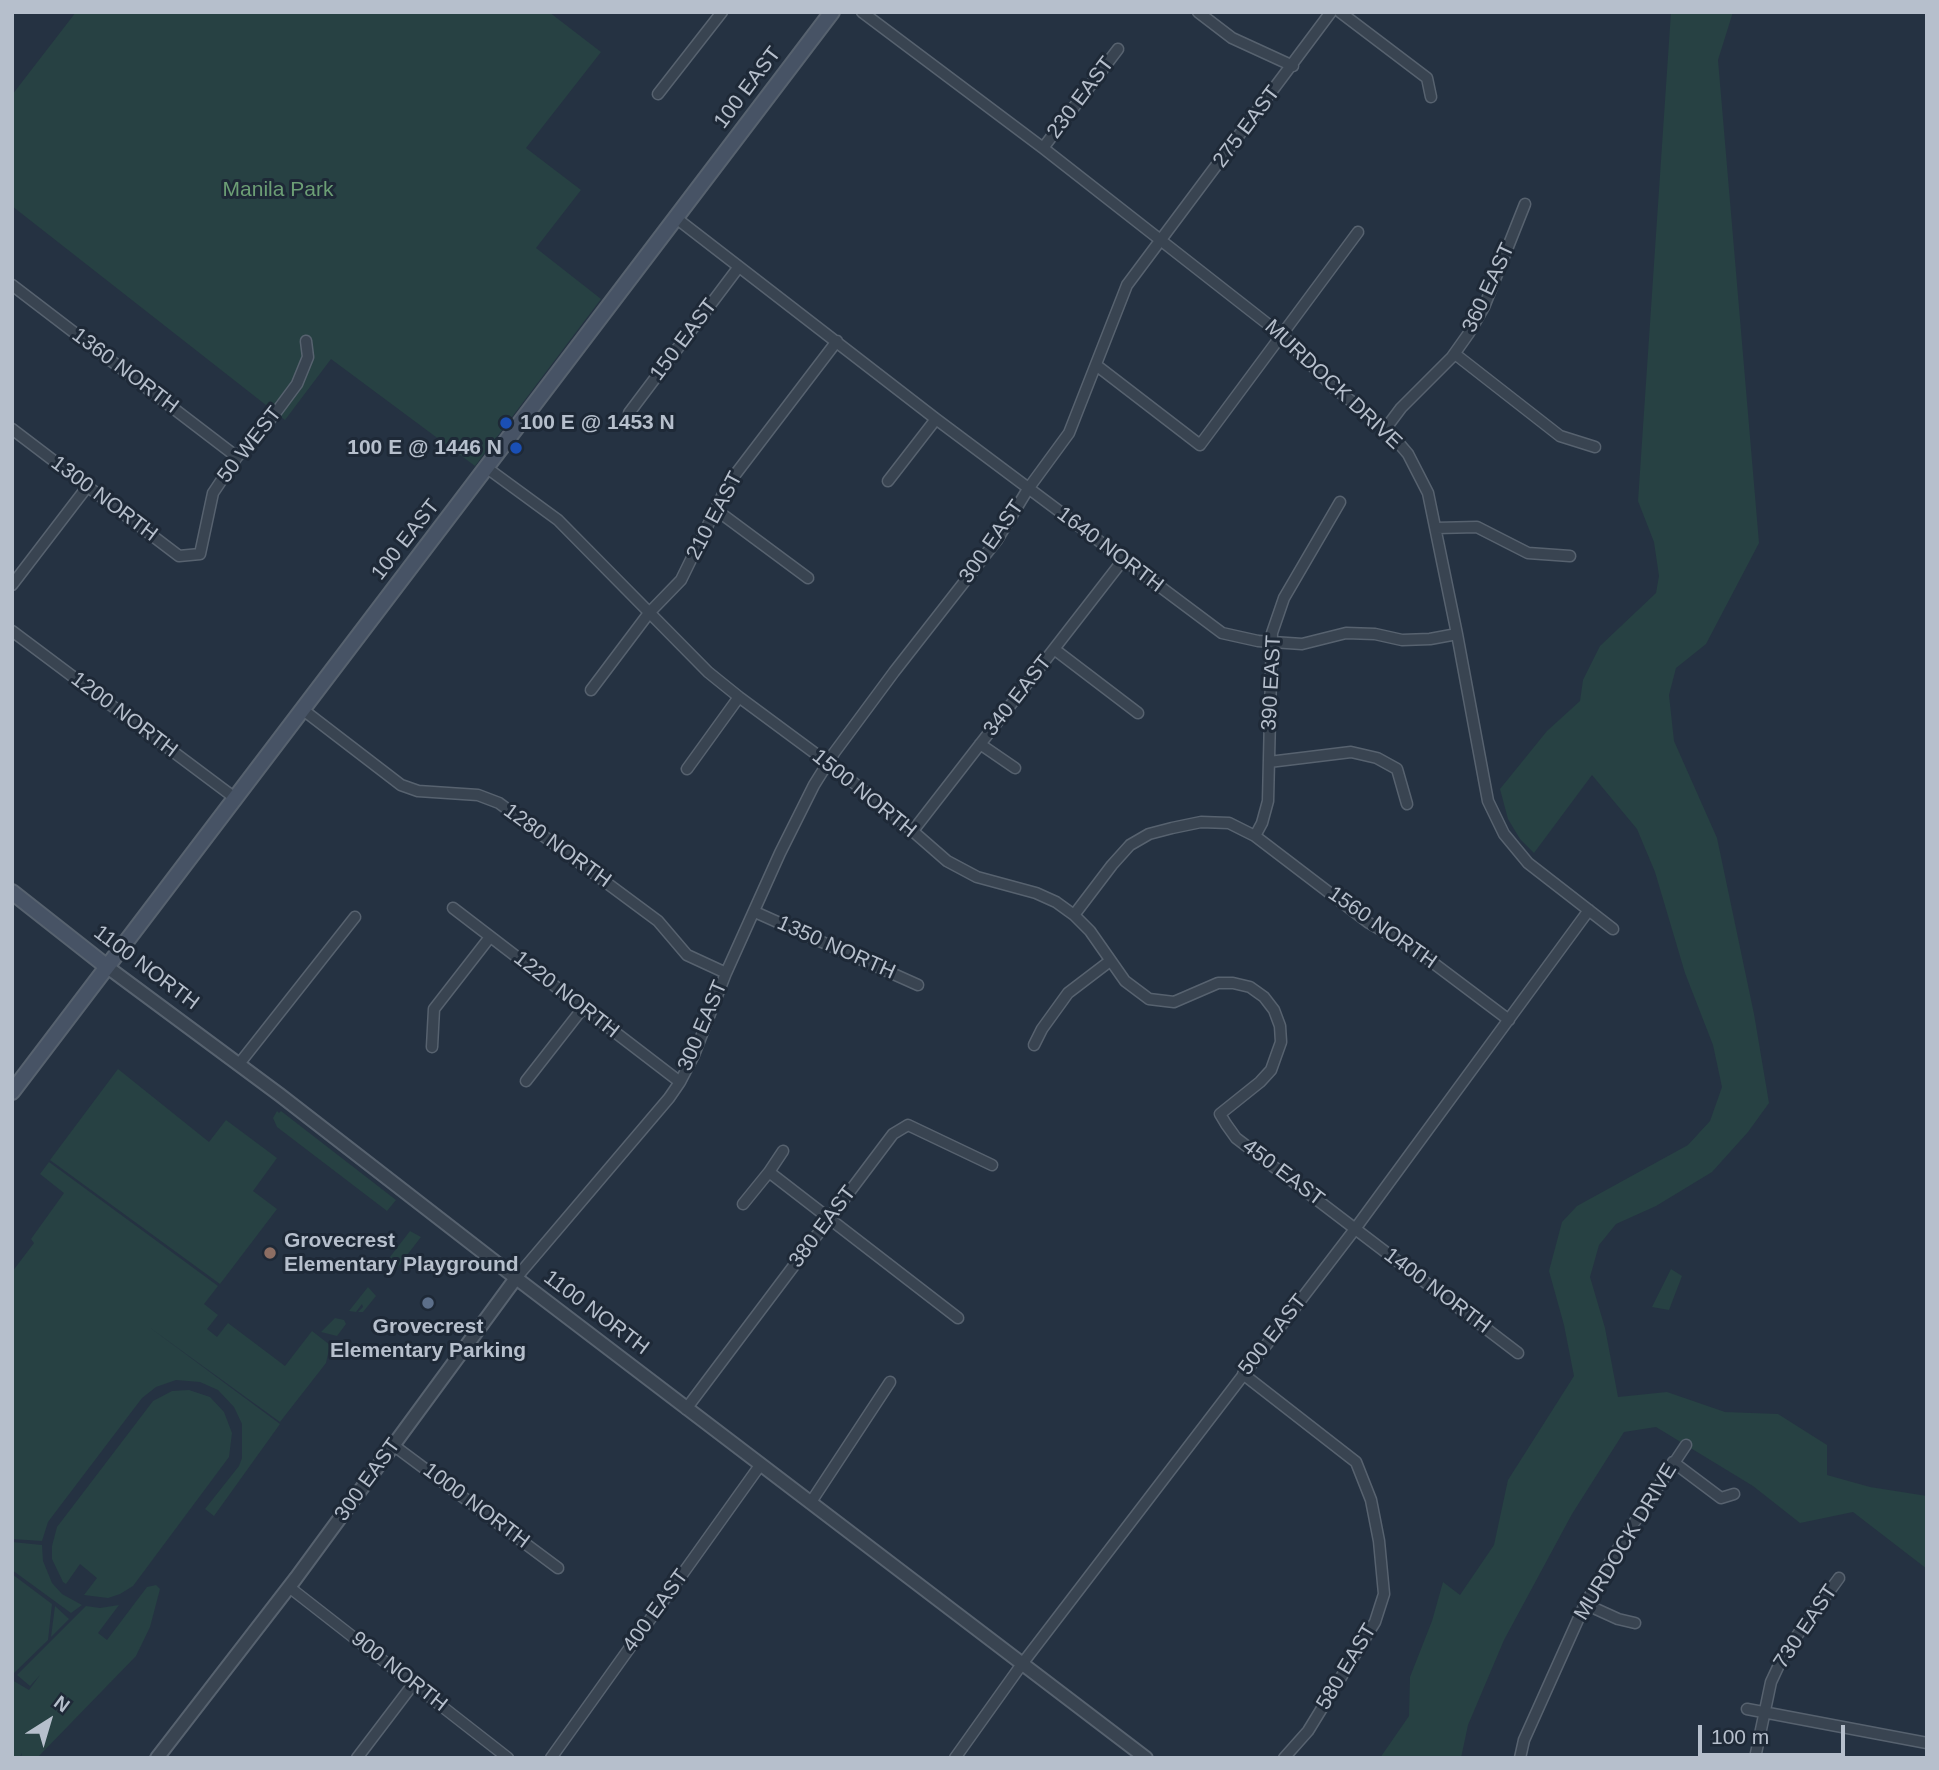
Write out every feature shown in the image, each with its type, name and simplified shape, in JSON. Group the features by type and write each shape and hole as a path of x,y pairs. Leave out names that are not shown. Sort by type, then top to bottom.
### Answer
{"main road":[{"name":"100 EAST","path":"12,1092 832,12"},
{"name":"1100 NORTH","path":"12,892 106,966"}],"street":[{"path":"658,94 722,12"},
{"name":"MURDOCK DRIVE","path":"862,12 1043,148 1283,336 1333,387 1386,428 1408,454 1428,493 1488,801 1504,834 1528,863 1613,929"},
{"path":"1198,12 1232,38 1293,66"},
{"name":"275 EAST","path":"1161,240 1331,12"},
{"path":"1340,12 1427,78 1431,97"},
{"name":"230 EAST","path":"1043,148 1118,49"},
{"name":"360 EAST","path":"1386,428 1401,408 1455,354 1485,307 1525,204"},
{"name":"1640 NORTH","path":"677,218 738,268 936,419 1222,633 1258,641 1302,644 1346,633 1375,634 1402,640 1457,634"},
{"path":"1096,365 1200,445 1358,232"},
{"name":"300 EAST","path":"157,1758 289,1587 516,1278 680,1082 694,1055 726,973 804,804 828,763 894,672 997,540 1028,489 1069,433 1127,285 1161,240"},
{"name":"150 EAST","path":"629,413 738,268"},
{"name":"1360 NORTH","path":"12,285 237,457"},
{"name":"50 WEST","path":"200,554 213,493 237,457 274,415 296,384 308,357 306,341"},
{"name":"210 EAST","path":"591,690 649,613 681,580 728,484 837,341"},
{"path":"1455,354 1560,436 1595,447"},
{"path":"888,481 936,419"},
{"name":"1300 NORTH","path":"12,429 179,556 200,554"},
{"name":"1500 NORTH","path":"487,468 558,520 708,672 828,763 947,861 977,877 1036,893 1056,902 1090,931 1125,981 1149,999 1174,1002 1218,983 1233,983 1250,987 1264,997 1274,1010"},
{"path":"12,585 87,487"},
{"name":"390 EAST","path":"1255,836 1268,801 1270,641 1284,598 1340,502"},
{"path":"716,509 808,578"},
{"path":"1436,528 1477,527 1528,553 1570,556"},
{"name":"340 EAST","path":"912,832 1123,559"},
{"name":"1200 NORTH","path":"12,631 235,798"},
{"path":"1054,649 1138,713"},
{"path":"687,769 739,697"},
{"name":"1280 NORTH","path":"303,709 401,785 418,791 478,795 499,803 658,921 687,956 726,973"},
{"path":"980,744 1015,768"},
{"path":"1269,762 1351,751 1377,758 1397,769 1407,804"},
{"name":"1560 NORTH","path":"1074,915 1112,864 1130,845 1149,834 1201,822 1229,823 1255,836 1369,923 1420,953 1510,1020"},
{"name":"1220 NORTH","path":"453,908 680,1082"},
{"name":"500 EAST","path":"955,1758 1022,1664 1355,1228 1589,910"},
{"name":"1350 NORTH","path":"755,912 918,985"},
{"path":"239,1065 355,917"},
{"path":"432,1047 434,1009 490,937"},
{"path":"1034,1045 1068,993 1110,961"},
{"name":"1100 NORTH","path":"106,966 373,1166 686,1409 1146,1758"},
{"path":"526,1081 583,1008"},
{"name":"450 EAST","path":"1274,1010 1280,1026 1281,1042 1271,1070 1220,1115 1237,1138 1355,1228"},
{"name":"380 EAST","path":"686,1409 893,1134 908,1125 992,1165"},
{"path":"743,1204 783,1151"},
{"path":"769,1172 958,1318"},
{"name":"1400 NORTH","path":"1355,1228 1518,1353"},
{"name":"580 EAST","path":"1243,1374 1356,1462 1371,1500 1380,1541 1384,1594 1375,1622 1308,1731 1284,1758"},
{"path":"811,1502 890,1382"},
{"name":"1000 NORTH","path":"393,1445 558,1568"},
{"name":"MURDOCK DRIVE","path":"1520,1758 1524,1740 1585,1604 1628,1532 1686,1445"},
{"path":"1673,1462 1721,1498 1734,1494"},
{"name":"400 EAST","path":"551,1758 761,1464"},
{"name":"730 EAST","path":"1755,1758 1771,1682 1785,1652 1839,1578"},
{"name":"900 NORTH","path":"289,1587 508,1758"},
{"path":"1585,1604 1618,1619 1635,1623"},
{"path":"357,1758 414,1683"},
{"path":"1748,1709 1927,1743"}],"green space":[{"name":"Manila Park","path":"76,12 549,12 601,52 526,148 581,190 536,248 601,299 475,466 331,359 285,420 12,206 12,95"},
{"path":"1671,12 1733,12 1718,60 1759,543 1706,644 1676,668 1669,695 1674,741 1717,838 1754,1014 1769,1103 1748,1132 1712,1172 1656,1206 1616,1224 1599,1245 1590,1277 1605,1328 1618,1397 1667,1392 1725,1412 1778,1414 1827,1445 1827,1475 1870,1487 1927,1496 1927,1569 1853,1512 1800,1523 1753,1486 1656,1427 1624,1432 1572,1514 1504,1640 1468,1725 1461,1758 1380,1758 1409,1716 1410,1677 1432,1621 1443,1582 1460,1595 1494,1545 1508,1480 1574,1376 1549,1271 1562,1222 1577,1206 1688,1145 1710,1121 1722,1087 1713,1045 1685,973 1655,872 1637,829 1592,775 1534,853 1520,839 1508,819 1500,789 1547,731 1580,701 1583,680 1600,646 1656,593 1659,576 1654,542 1638,501"},
{"path":"118,1069 209,1142 226,1120 277,1158 253,1191 277,1209 220,1284 50,1160"},
{"path":"277,1111 281,1111 396,1200 387,1211 277,1127 273,1118"},
{"path":"49,1162 218,1286 204,1304 218,1315 207,1329 217,1337 228,1323 285,1366 312,1331 330,1345 326,1363 280,1422 149,1327 280,1424 214,1516 205,1509 239,1466 242,1458 242,1424 234,1407 218,1390 200,1382 176,1380 156,1387 142,1398 48,1522 42,1541 12,1539 12,1272 34,1243 31,1239 64,1193 40,1174"},
{"path":"410,1231 421,1237 394,1272 391,1272 383,1266"},
{"path":"1671,1269 1682,1276 1669,1310 1652,1307"},
{"path":"368,1287 376,1296 363,1312 358,1312 363,1307 362,1304 356,1312 349,1311"},
{"path":"335,1318 344,1320 346,1324 337,1336 321,1332"},
{"path":"189,1390 210,1397 224,1412 232,1433 229,1457 133,1586 108,1598 84,1595 97,1578 80,1564 66,1584 63,1582 52,1559 57,1527 153,1401 172,1391"},
{"path":"12,1542 42,1545 43,1561 52,1583 62,1594 82,1605 71,1613 12,1570"},
{"path":"12,1574 52,1604 48,1640 12,1675"},
{"path":"156,1585 160,1589 150,1627 136,1656 37,1758 21,1758 22,1753 19,1758 12,1758 12,1680 29,1690 40,1675 30,1686 17,1675 86,1606 100,1608 119,1605 98,1633 107,1640 147,1587"},
{"path":"55,1606 69,1619 51,1637"}],"place":[{"name":"100 E @ 1453 N","path":"506,423"},
{"name":"100 E @ 1446 N","path":"516,448"},
{"name":"Grovecrest Elementary Playground","path":"270,1253"},
{"name":"Grovecrest Elementary Parking","path":"428,1303"}]}
